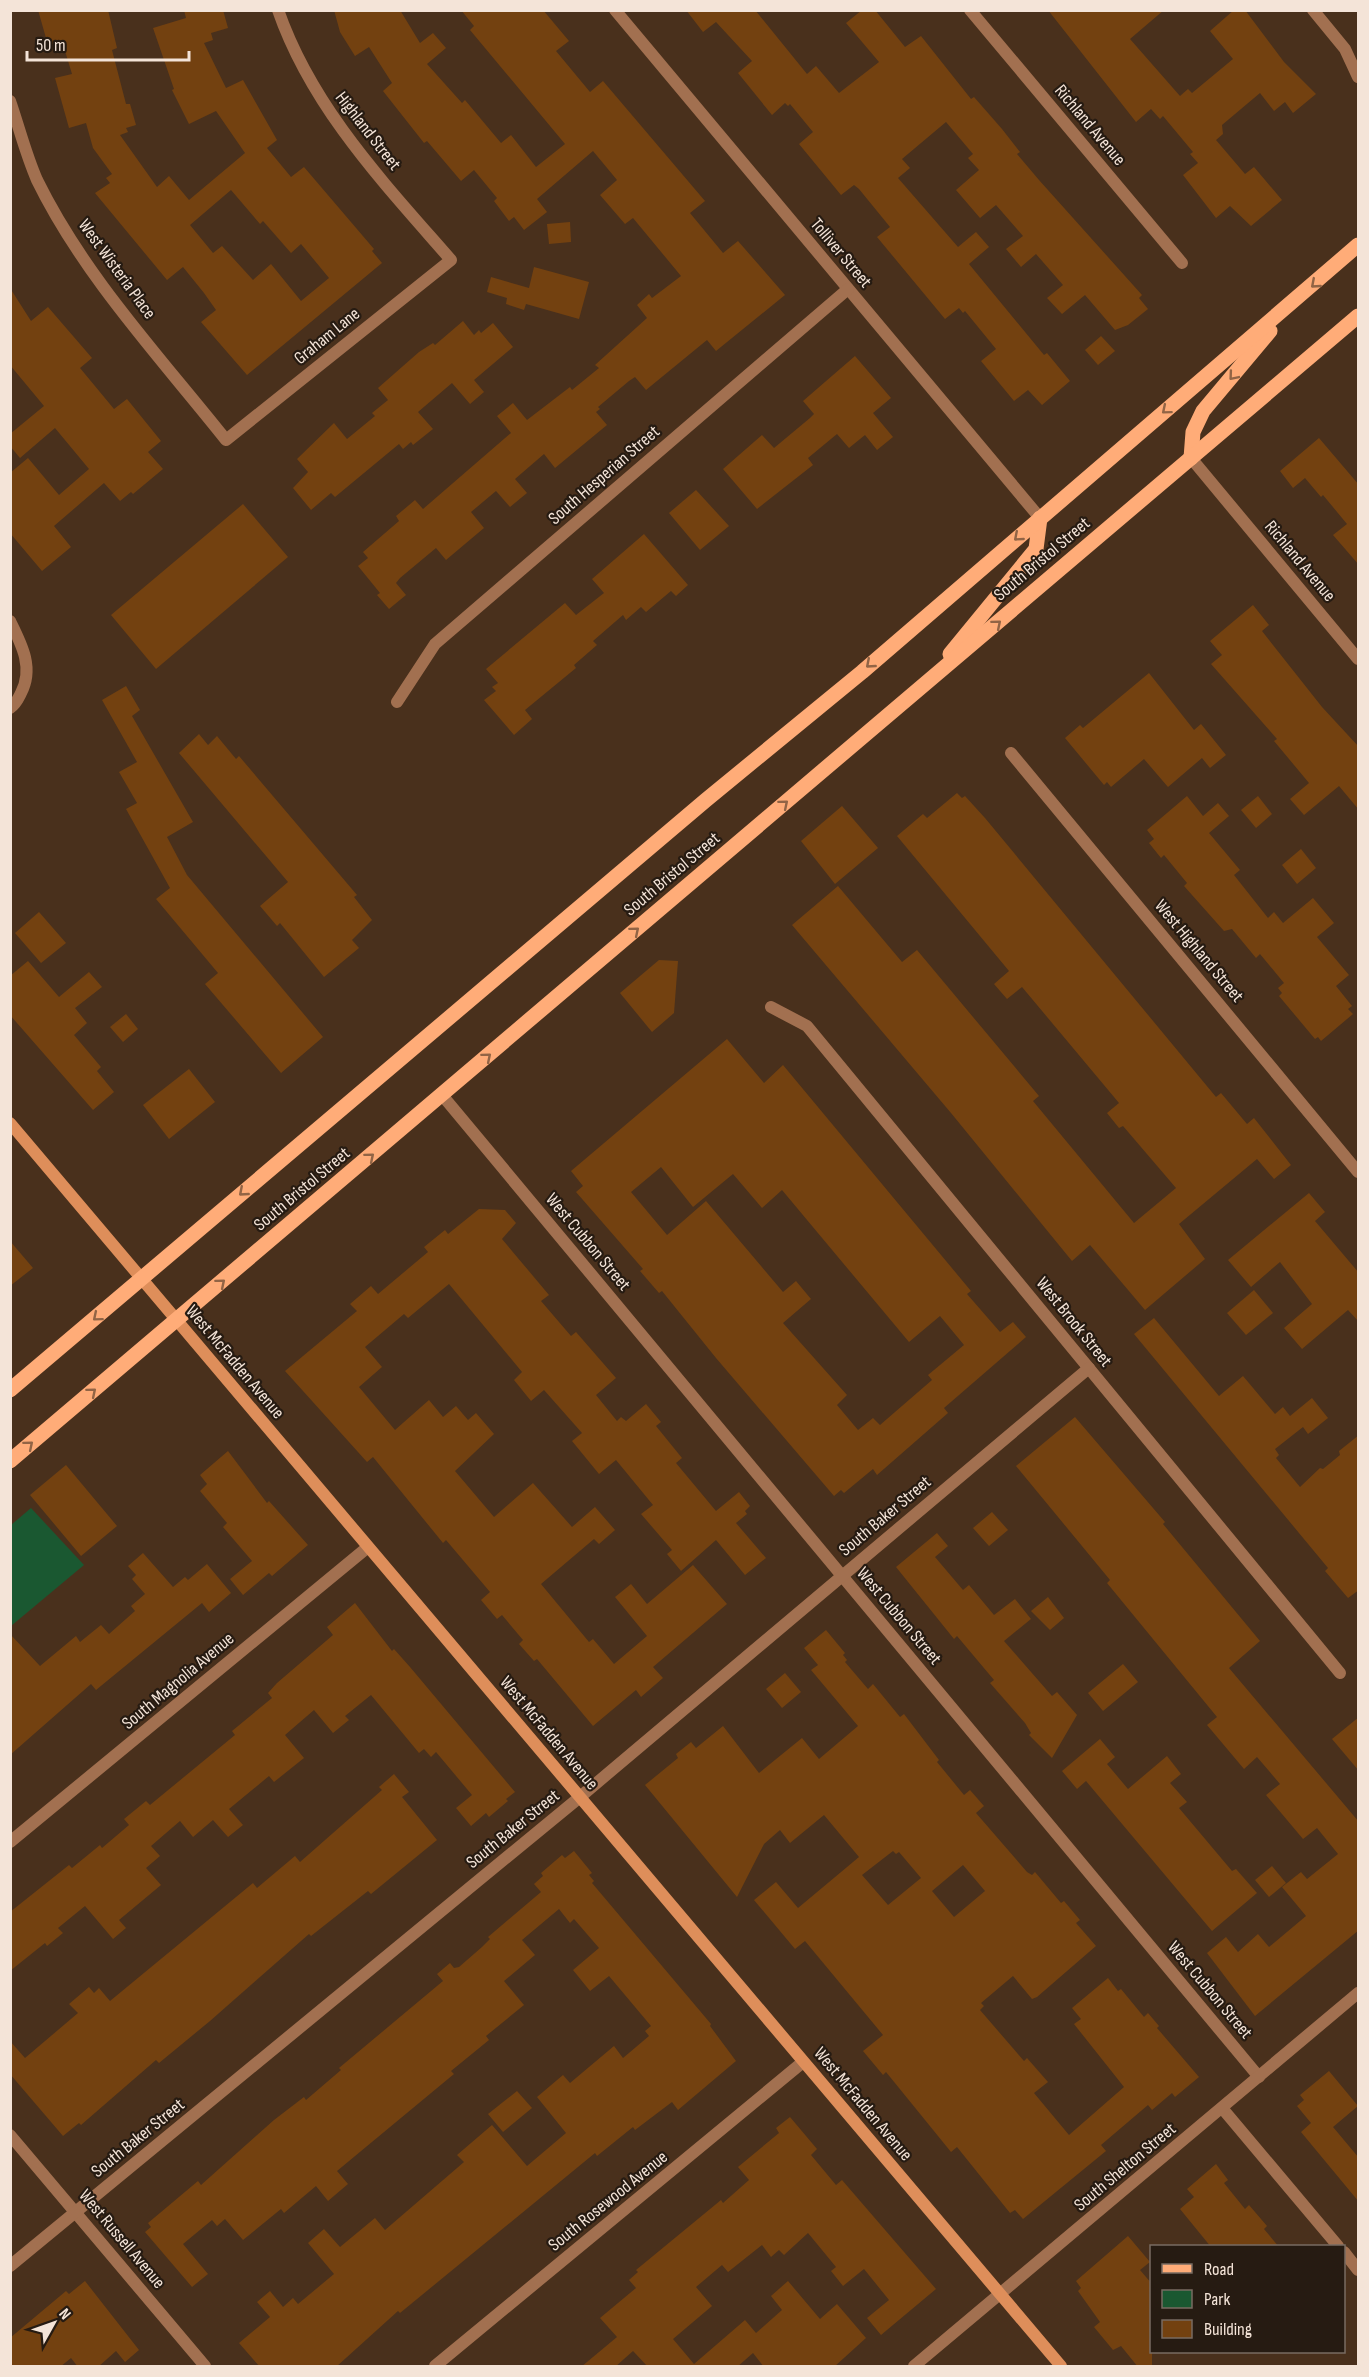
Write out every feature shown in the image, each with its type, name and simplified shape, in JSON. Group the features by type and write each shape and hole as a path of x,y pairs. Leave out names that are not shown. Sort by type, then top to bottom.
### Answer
{"main road":[{"name":"South Bristol Street","path":"10,1390 1359,245"},
{"path":"1191,458 1193,432 1203,411 1297,299"},
{"name":"South Bristol Street","path":"10,1461 1359,316"},
{"path":"926,684 1036,549 1040,518"}],"street":[{"name":"Highland Street","path":"278,10 298,62 339,127 451,260"},
{"name":"Tolliver Street","path":"615,10 1040,518"},
{"name":"Richland Avenue","path":"970,10 1182,263"},
{"path":"1313,10 1346,49 1359,77"},
{"name":"West Wisteria Place","path":"10,101 36,178 72,242 107,291 226,440"},
{"name":"Graham Lane","path":"226,440 451,260"},
{"name":"South Hesperian Street","path":"397,702 435,644 848,289"},
{"name":"Richland Avenue","path":"1191,458 1359,659"},
{"path":"10,621 25,650 28,678 15,705 10,708"},
{"name":"West Highland Street","path":"1011,753 1359,1172"},
{"name":"West Brook Street","path":"771,1006 807,1026 1340,1673"},
{"name":"West Cubbon Street","path":"442,1095 1259,2077"},
{"name":"West McFadden Avenue","path":"10,1122 1061,2367"},
{"name":"South Baker Street","path":"10,2266 580,1797 1089,1368"},
{"name":"South Magnolia Avenue","path":"10,1842 368,1547"},
{"name":"South Shelton Street","path":"914,2367 1359,1993"},
{"name":"South Rosewood Avenue","path":"435,2367 803,2062"},
{"path":"1222,2108 1336,2245"},
{"name":"West Russell Avenue","path":"10,2135 206,2367"},
{"path":"1345,2254 1359,2270"}],"green space":[{"path":"31,1508 84,1565 11,1626 11,1525"}],"building":[{"path":"38,10 108,10 117,48 112,50 126,104 130,104 136,125 126,128 128,132 120,135 157,187 169,176 189,200 245,153 216,111 189,124 172,90 174,89 153,28 186,18 184,10 223,10 228,28 211,33 213,40 204,43 226,88 243,80 277,140 267,148 291,177 304,167 374,249 372,251 382,263 247,375 201,322 216,310 183,267 167,280 95,193 110,183 106,178 112,174 93,148 86,123 69,128 55,78 72,74 62,41 48,45","holes":["231,190 260,224 263,221 291,253 301,244 329,278 301,301 271,264 253,280 222,246 213,253 190,225"]},
{"path":"334,10 400,10 420,43 433,33 446,48 427,64 462,103 465,100 501,143 511,135 536,167 565,144 470,30 474,26 461,10 543,10 569,41 556,51 590,92 603,81 705,201 690,213 723,253 738,241 785,295 716,351 707,340 646,390 635,377 629,381 598,407 600,409 596,412 607,425 555,468 544,454 515,479 527,493 510,507 496,491 471,512 484,528 446,560 436,548 400,578 396,583 406,595 389,609 377,595 380,593 358,566 368,558 363,552 399,521 396,516 415,500 423,509 511,433 497,416 513,403 527,420 570,387 572,390 599,368 595,365 647,318 637,305 649,294 652,298 681,276 633,218 625,224 600,195 617,180 593,151 537,199 547,212 524,230 514,217 509,221 494,201 497,198 474,170 461,181 427,141 424,143 383,91 392,83 369,47 355,56 340,32"},
{"path":"686,10 755,10 807,74 816,66 839,93 879,62 846,23 862,10 875,10 905,47 921,36 971,99 974,97 1002,129 1020,152 1017,154 1039,180 1142,295 1139,298 1148,309 1128,325 1115,330 1085,295 1062,314 1047,298 1063,285 1036,254 1021,267 1006,249 1023,236 996,205 980,218 956,190 979,170 968,158 973,154 946,122 902,159 910,168 898,178 958,247 976,232 989,247 969,264 1044,355 1047,353 1070,381 1042,405 1028,390 1014,401 981,361 996,349 965,311 963,313 959,308 945,319 877,237 890,227 859,189 854,185 841,195 799,144 813,132 790,104 788,106 785,103 772,115 738,73 752,61 716,22 703,32"},
{"path":"1048,10 1164,10 1130,39 1180,96 1188,89 1192,93 1233,59 1210,31 1234,10 1245,10 1284,62 1316,94 1293,113 1285,102 1274,111 1260,93 1222,125 1223,134 1216,140 1245,174 1254,167 1282,200 1251,226 1230,206 1216,218 1183,175 1198,163 1190,154 1193,152 1163,116 1160,119 1151,109 1136,122"},
{"path":"570,222 571,242 549,244 547,224"},
{"path":"534,267 589,282 579,319 526,304 524,310 506,304 507,298 487,292 491,277 529,288"},
{"path":"10,288 31,321 48,307 92,358 80,368 114,409 127,399 161,441 148,452 163,469 133,494 131,492 120,501 104,483 54,526 71,547 42,571 10,533 10,473 28,458 59,495 89,469 55,428 20,458 10,446 10,434 44,406 10,365"},
{"path":"463,321 474,335 479,330 481,333 493,323 513,347 474,380 484,392 470,404 452,383 418,412 433,429 413,445 411,442 403,449 399,444 335,497 331,493 311,510 293,488 308,472 297,459 334,423 347,439 375,416 372,413 388,400 378,388 419,352 433,343 435,345"},
{"path":"1101,336 1115,351 1098,365 1085,350"},
{"path":"855,356 891,398 873,413 893,437 877,450 865,435 849,448 837,434 808,458 813,465 757,509 723,469 762,435 774,448 810,418 814,414 803,401"},
{"path":"1319,438 1359,485 1359,565 1333,535 1347,524 1323,495 1321,497 1305,478 1293,488 1280,471"},
{"path":"696,490 729,526 700,550 669,513"},
{"path":"243,504 288,557 156,669 111,615"},
{"path":"644,534 688,585 676,596 671,591 646,612 641,607 626,620 623,615 593,641 597,645 574,665 576,668 525,710 532,719 514,735 484,700 496,691 492,687 498,683 486,669 565,603 576,615 604,593 592,579"},
{"path":"1253,605 1269,625 1262,631 1322,707 1359,747 1359,810 1339,786 1304,815 1290,799 1309,783 1274,741 1277,739 1211,664 1222,655 1210,641"},
{"path":"1149,673 1194,730 1201,724 1226,755 1210,768 1202,758 1168,787 1144,759 1111,787 1107,782 1104,785 1065,738 1080,725 1083,728"},
{"path":"126,686 140,710 132,716 193,822 167,837 187,875 323,1037 281,1073 205,984 218,973 156,899 170,888 126,809 137,803 119,772 137,762 102,700"},
{"path":"199,734 208,745 217,736 236,759 239,756 357,895 354,897 372,920 352,940 359,948 324,977 280,923 277,926 260,906 288,882 179,753"},
{"path":"957,793 962,798 965,796 985,818 1216,1097 1221,1093 1247,1124 1254,1118 1291,1165 1274,1179 1257,1159 1179,1224 1205,1259 1145,1310 1090,1245 1072,1261 792,925 838,886 902,962 917,950 1039,1096 1033,1101 1134,1223 1176,1188 1123,1126 1119,1128 1107,1113 1119,1103 1022,987 1007,999 994,984 1009,971 897,836 923,814 927,818"},
{"path":"1187,796 1203,816 1218,803 1229,816 1209,833 1240,870 1234,875 1268,918 1274,912 1283,923 1313,898 1334,923 1317,937 1349,975 1336,986 1352,1006 1348,1009 1353,1014 1321,1041 1318,1037 1315,1039 1279,996 1282,993 1278,988 1284,983 1260,954 1256,958 1232,929 1224,931 1184,886 1187,883 1164,855 1161,858 1149,843 1154,839 1147,830"},
{"path":"1258,796 1272,814 1256,828 1241,810"},
{"path":"842,806 878,848 835,884 801,841"},
{"path":"1301,849 1316,868 1297,884 1282,865"},
{"path":"39,912 66,943 41,963 15,933"},
{"path":"659,960 678,961 674,1013 652,1032 620,993"},
{"path":"28,961 59,997 89,972 102,987 75,1008 87,1023 74,1035 101,1067 97,1071 114,1092 93,1110 10,1015 10,976"},
{"path":"126,1014 138,1029 123,1042 110,1027"},
{"path":"727,1039 764,1083 783,1065 971,1291 967,1294 1000,1332 1013,1322 1026,1337 944,1408 948,1413 877,1475 873,1469 844,1493 841,1490 834,1496 662,1291 659,1293 640,1271 643,1269 576,1192 583,1186 571,1171","holes":["661,1167 693,1207 733,1174 762,1208 782,1190 909,1342 940,1316 964,1345 928,1375 932,1380 880,1425 873,1418 858,1430 837,1405 847,1395 783,1323 811,1299 796,1281 783,1292 706,1201 667,1235 631,1192"]},
{"path":"189,1069 215,1102 169,1139 143,1105"},
{"path":"1309,1193 1325,1212 1315,1221 1359,1273 1359,1322 1348,1310 1302,1349 1284,1328 1312,1304 1280,1262 1251,1287 1228,1260"},
{"path":"479,1209 505,1210 516,1223 502,1239 549,1295 541,1301 571,1336 576,1332 616,1378 596,1395 617,1421 621,1417 626,1421 646,1404 661,1422 656,1426 682,1458 676,1463 716,1511 739,1492 750,1506 745,1511 747,1514 736,1523 766,1558 745,1575 716,1540 681,1571 667,1554 672,1550 641,1514 653,1505 616,1460 599,1474 572,1441 582,1433 544,1390 531,1401 514,1380 522,1372 449,1284 408,1318 404,1314 365,1347 382,1367 359,1387 395,1430 429,1400 443,1417 456,1406 468,1420 476,1413 494,1434 455,1471 494,1517 533,1483 572,1527 595,1507 615,1530 599,1544 594,1539 541,1584 589,1642 593,1639 614,1664 647,1636 615,1597 631,1584 647,1604 693,1565 727,1604 653,1667 663,1678 641,1697 636,1690 593,1726 537,1659 534,1661 519,1644 523,1640 502,1615 497,1619 481,1600 490,1592 446,1540 443,1543 373,1457 367,1462 285,1371 357,1311 350,1304 371,1286 378,1294 428,1252 424,1247 445,1230 448,1234"},
{"path":"10,1241 33,1268 10,1286"},
{"path":"1254,1290 1273,1313 1246,1335 1227,1313"},
{"path":"1154,1318 1219,1396 1243,1376 1275,1414 1283,1407 1290,1416 1312,1398 1328,1418 1308,1434 1303,1427 1275,1449 1279,1455 1276,1458 1300,1487 1320,1468 1323,1469 1340,1455 1339,1451 1359,1435 1359,1590 1348,1598 1325,1571 1328,1568 1134,1334"},
{"path":"1075,1417 1165,1522 1163,1524 1260,1641 1229,1668 1359,1822 1359,1930 1255,2016 1207,1953 1226,1937 1238,1952 1258,1934 1269,1947 1306,1916 1282,1887 1301,1872 1307,1879 1338,1854 1317,1828 1303,1839 1266,1795 1280,1784 1257,1757 1244,1769 1207,1725 1217,1717 1107,1583 1110,1580 1016,1466"},
{"path":"228,1451 267,1503 269,1501 308,1545 272,1576 269,1573 243,1595 230,1579 252,1561 223,1527 227,1523 200,1491 207,1484 200,1475"},
{"path":"66,1465 117,1526 81,1556 30,1495"},
{"path":"992,1512 1008,1530 989,1546 973,1528"},
{"path":"937,1533 948,1546 935,1557 963,1590 969,1585 994,1615 1015,1599 1031,1619 1004,1641 1052,1696 1057,1692 1077,1715 1052,1758 1029,1735 1031,1733 1025,1723 990,1683 994,1680 957,1636 954,1639 896,1567"},
{"path":"143,1553 173,1587 185,1577 188,1580 207,1564 231,1593 209,1612 202,1603 96,1690 91,1684 10,1755 10,1634 40,1666 76,1636 80,1642 101,1625 109,1634 135,1611 131,1606 145,1594 132,1579 136,1575 128,1566"},
{"path":"1048,1597 1064,1618 1050,1630 1031,1611"},
{"path":"355,1603 392,1651 394,1649 410,1667 515,1792 506,1799 508,1801 489,1817 486,1813 471,1826 456,1808 472,1795 436,1752 431,1757 424,1749 419,1753 371,1695 345,1716 349,1720 333,1733 314,1710 285,1735 304,1758 274,1782 269,1776 229,1809 243,1825 228,1837 213,1820 193,1837 180,1821 151,1846 160,1856 146,1868 161,1885 119,1920 126,1928 113,1939 85,1906 58,1928 63,1933 47,1946 45,1943 10,1971 10,1912 69,1865 72,1868 100,1845 102,1848 129,1825 124,1819 146,1801 150,1805 235,1735 232,1731 272,1698 268,1693 277,1683 333,1635 327,1627"},
{"path":"826,1630 845,1653 843,1655 847,1660 845,1662 868,1689 873,1684 900,1717 904,1714 939,1760 937,1762 964,1795 970,1790 984,1806 976,1813 1027,1872 1032,1875 1035,1872 1061,1903 1064,1901 1080,1920 1076,1923 1096,1946 1037,1997 1032,1999 1013,1976 981,2003 984,2006 980,2010 1024,2061 1027,2058 1048,2082 1034,2093 1069,2135 1124,2087 1074,2024 1081,2019 1072,2008 1108,1978 1118,1991 1121,1989 1144,2017 1148,2013 1159,2026 1157,2028 1199,2077 1175,2097 1172,2093 1152,2110 1148,2105 1101,2145 1106,2151 1023,2219 1015,2210 1010,2213 957,2147 951,2152 886,2072 883,2075 863,2051 883,2035 805,1941 795,1949 754,1900 776,1882 798,1908 859,1857 824,1815 790,1843 780,1830 764,1844 737,1897 645,1785 678,1758 676,1754 691,1742 696,1748 723,1726 759,1773 802,1738 819,1759 858,1726 811,1670 818,1665 804,1648","holes":["893,1851 896,1854 899,1852 921,1878 888,1905 862,1875","963,1865 985,1891 954,1917 932,1891"]},
{"path":"1123,1664 1138,1682 1103,1711 1088,1693"},
{"path":"785,1673 801,1692 782,1708 766,1689"},
{"path":"1359,1717 1359,1771 1332,1739"},
{"path":"1100,1739 1115,1757 1107,1764 1128,1789 1167,1756 1181,1774 1170,1783 1187,1802 1179,1808 1232,1871 1236,1869 1257,1893 1212,1931 1086,1781 1077,1789 1062,1771"},
{"path":"394,1774 409,1792 402,1797 437,1840 371,1894 368,1891 311,1936 309,1934 159,2063 156,2060 81,2125 79,2123 63,2136 10,2074 10,2041 25,2058 78,2013 69,2004 89,1987 94,1993 99,1988 110,2001 253,1883 257,1888 295,1856 300,1862 382,1790 379,1787"},
{"path":"574,1851 592,1873 589,1875 594,1881 592,1883 711,2024 710,2026 736,2061 678,2110 672,2102 635,2130 633,2127 597,2156 595,2153 400,2313 398,2311 336,2367 260,2367 239,2343 270,2317 257,2302 270,2291 283,2307 293,2298 298,2304 334,2274 308,2243 324,2229 340,2247 375,2218 385,2230 464,2162 457,2155 492,2125 527,2166 566,2133 537,2097 563,2075 570,2083 614,2046 623,2058 649,2036 645,2031 651,2026 609,1976 590,1991 573,1970 599,1948 574,1919 570,1923 559,1909 522,1940 535,1955 504,1981 524,2005 486,2036 489,2040 451,2071 454,2074 337,2171 348,2184 328,2201 316,2186 284,2213 281,2209 243,2240 225,2219 217,2226 212,2220 183,2244 208,2274 192,2287 145,2232 151,2227 148,2223 198,2181 201,2185 274,2120 304,2097 306,2100 341,2070 339,2068 443,1981 437,1974 450,1963 454,1968 459,1967 482,1947 490,1939 488,1937 541,1892 534,1884 543,1876 541,1873 562,1855 565,1858"},
{"path":"1272,1866 1286,1883 1269,1897 1255,1880"},
{"path":"1329,2071 1358,2106 1333,2127 1359,2158 1359,2202 1301,2132 1311,2123 1297,2106 1304,2100 1300,2095"},
{"path":"517,2091 532,2108 503,2132 488,2114"},
{"path":"790,2117 817,2149 811,2155 836,2185 842,2180 936,2289 881,2335 867,2318 889,2300 864,2269 843,2286 831,2271 836,2267 808,2233 784,2255 779,2250 771,2257 762,2245 728,2272 722,2265 696,2287 712,2306 673,2339 694,2364 745,2320 756,2333 782,2310 771,2296 788,2281 820,2319 837,2304 866,2338 834,2367 764,2367 753,2353 737,2367 648,2367 633,2351 615,2367 581,2367 617,2337 600,2318 636,2288 629,2280 638,2272 636,2270 749,2180 738,2167 779,2133 776,2128"},
{"path":"1216,2164 1228,2180 1224,2183 1245,2209 1249,2205 1267,2226 1264,2229 1277,2245 1209,2245 1180,2209 1194,2197 1187,2189"},
{"path":"1128,2236 1150,2262 1140,2270 1150,2282 1152,2367 1138,2367 1121,2346 1113,2350 1094,2327 1100,2322 1078,2291 1081,2288 1076,2281"},
{"path":"85,2281 139,2350 125,2362 116,2351 98,2367 78,2367 71,2358 60,2367 10,2367 10,2338 66,2291 69,2294"}]}
